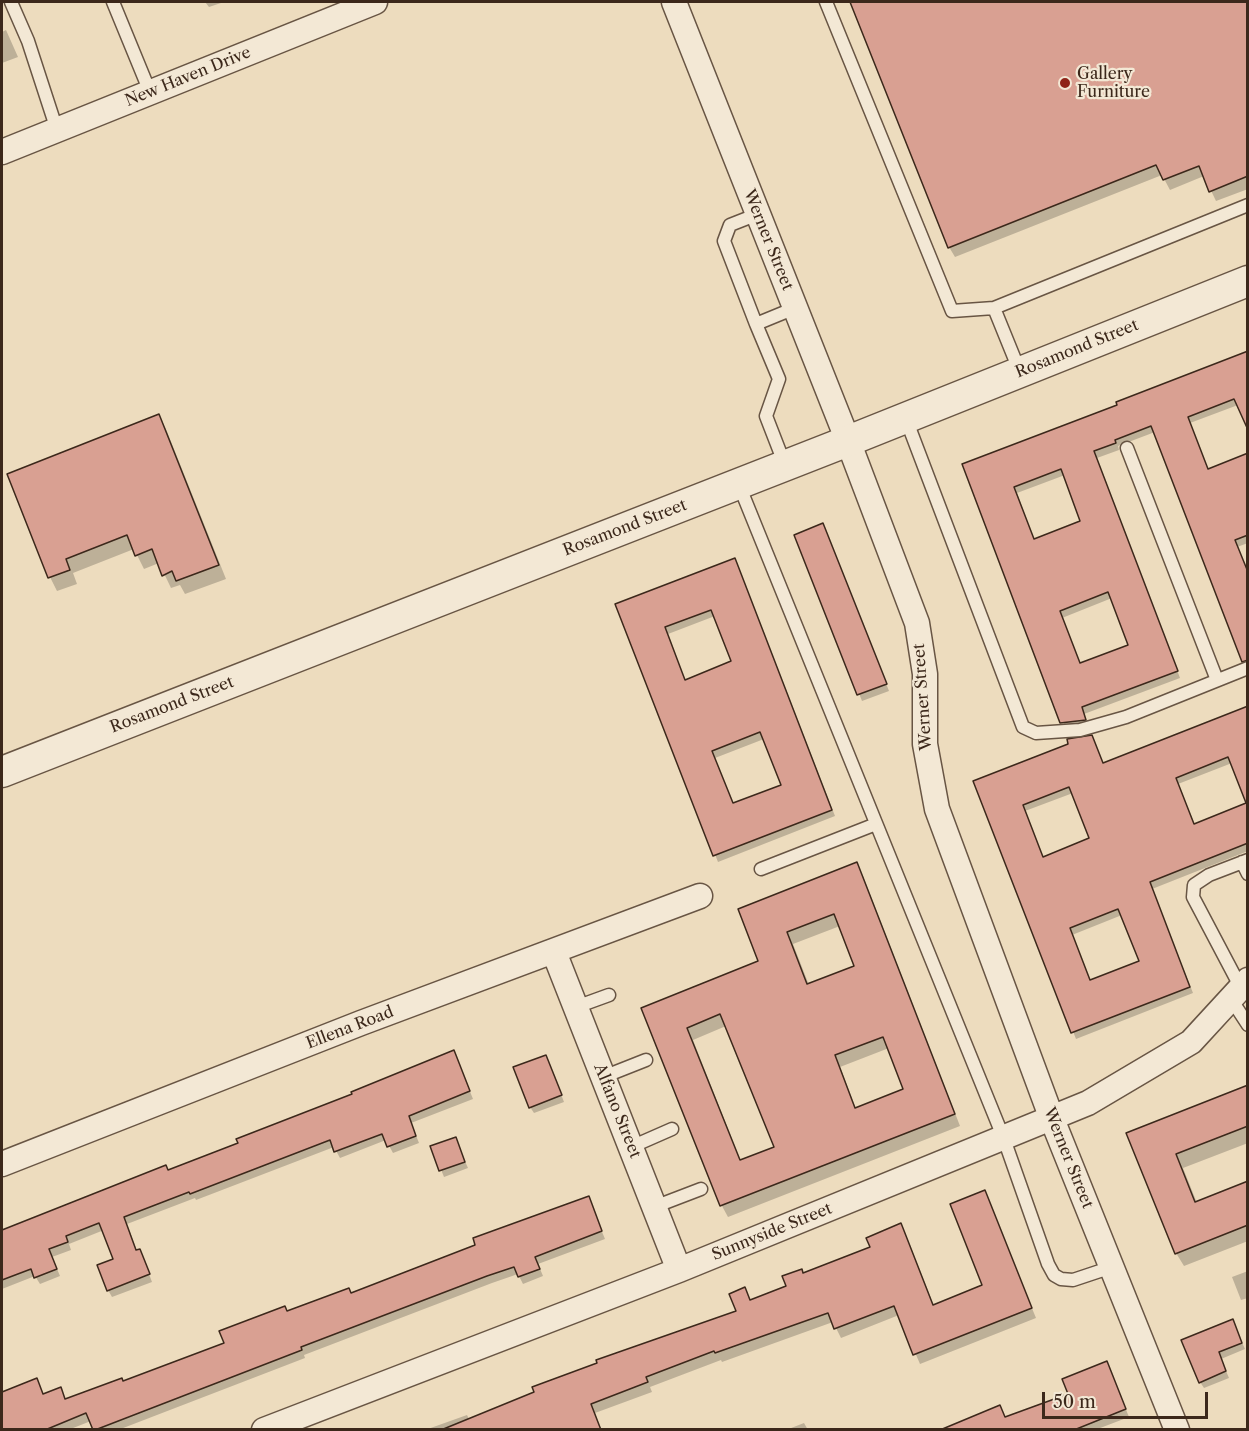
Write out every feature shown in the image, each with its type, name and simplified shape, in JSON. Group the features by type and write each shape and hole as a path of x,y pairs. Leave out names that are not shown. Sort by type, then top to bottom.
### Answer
{"street":[{"name":"New Haven Drive","path":"2,152 375,2"},
{"name":"Werner Street","path":"674,2 848,441 917,623 925,674 925,744 937,809 1052,1119 1177,1430"},
{"name":"Rosamond Street","path":"2,772 848,441 1248,281"},
{"name":"Ellena Road","path":"2,1164 361,1023 700,896"},
{"name":"Alfano Street","path":"554,952 679,1270"},
{"name":"Sunnyside Street","path":"264,1430 679,1270 1088,1103 1191,1042 1240,989"}],"lane":[{"path":"11,2 28,41 57,130"},
{"path":"113,2 150,92"},
{"path":"826,2 952,311 994,308 1248,205"},
{"path":"758,214 730,225 724,241 779,380 766,416 785,465"},
{"path":"756,324 795,308"},
{"path":"994,308 1020,372"},
{"path":"906,418 1023,727 1036,733 1080,730 1126,717 1248,668"},
{"path":"1127,448 1218,680"},
{"path":"738,483 1004,1139 1054,1275 1061,1280 1073,1280 1112,1267"},
{"path":"761,869 876,824"},
{"path":"1246,865 1209,875 1194,885 1193,897 1240,989 1248,1024"},
{"path":"576,1007 609,995"},
{"path":"603,1077 646,1060"},
{"path":"631,1147 672,1129"},
{"path":"654,1206 701,1189"}],"building":[{"name":"Gallery Furniture","path":"850,2 1248,2 1248,176 1209,192 1199,166 1163,180 1156,165 948,248"},
{"path":"1248,351 1248,430 1234,399 1188,417 1208,469 1248,453 1248,535 1235,540 1248,572 1248,660 1242,662 1151,426 1094,451 1178,671 1082,707 1086,720 1060,723 962,464 1117,405 1116,402","holes":["1061,469 1080,521 1034,539 1014,487","1108,592 1128,645 1080,663 1060,611"]},
{"path":"159,414 219,565 176,581 172,571 162,576 152,549 135,556 127,535 66,559 70,570 48,578 7,474"},
{"path":"823,523 887,684 857,695 794,535"},
{"path":"735,558 832,810 713,856 615,604","holes":["711,610 731,661 685,680 665,627","760,732 781,785 733,803 712,751"]},
{"path":"1248,706 1248,843 1150,882 1190,987 1071,1033 973,781 1068,744 1067,739 1092,735 1103,763","holes":["1228,757 1246,803 1194,824 1176,778","1069,787 1089,838 1043,857 1023,805","1118,909 1139,961 1090,980 1070,928"]},
{"path":"857,862 955,1114 720,1206 641,1008 758,961 738,909","holes":["834,914 854,966 807,984 787,932","720,1014 774,1147 740,1160 687,1028","883,1037 903,1089 855,1108 835,1055"]},
{"path":"454,1050 470,1091 409,1116 416,1136 387,1147 382,1134 334,1152 330,1140 124,1217 136,1250 140,1249 150,1274 107,1291 97,1265 113,1259 99,1223 66,1236 68,1242 49,1249 57,1269 34,1278 31,1269 2,1280 2,1230 166,1165 168,1170 238,1143 236,1139 352,1094 351,1092"},
{"path":"546,1055 562,1095 529,1108 513,1067"},
{"path":"1248,1085 1248,1126 1176,1154 1195,1202 1248,1181 1248,1225 1175,1254 1126,1133"},
{"path":"456,1137 465,1162 439,1171 430,1146"},
{"path":"985,1190 1032,1308 913,1355 894,1306 834,1329 828,1313 715,1353 714,1351 646,1377 648,1382 591,1404 601,1430 441,1430 534,1392 532,1387 597,1363 596,1360 736,1311 729,1294 745,1287 750,1300 786,1286 782,1276 802,1269 803,1273 870,1247 866,1238 901,1223 933,1305 982,1285 950,1204"},
{"path":"589,1196 602,1231 535,1257 540,1269 518,1277 514,1267 487,1276 301,1347 302,1350 95,1430 86,1413 45,1430 2,1430 2,1392 37,1378 43,1394 61,1387 65,1399 122,1378 123,1381 224,1343 219,1331 285,1306 287,1311 349,1288 351,1293 475,1245 473,1238"},
{"path":"1233,1319 1242,1343 1219,1352 1226,1371 1199,1383 1181,1340"},
{"path":"1107,1361 1126,1409 1074,1430 940,1430 1000,1405 1005,1417 1068,1394 1062,1379"}],"place":[{"name":"Gallery Furniture","path":"1065,83"}]}
